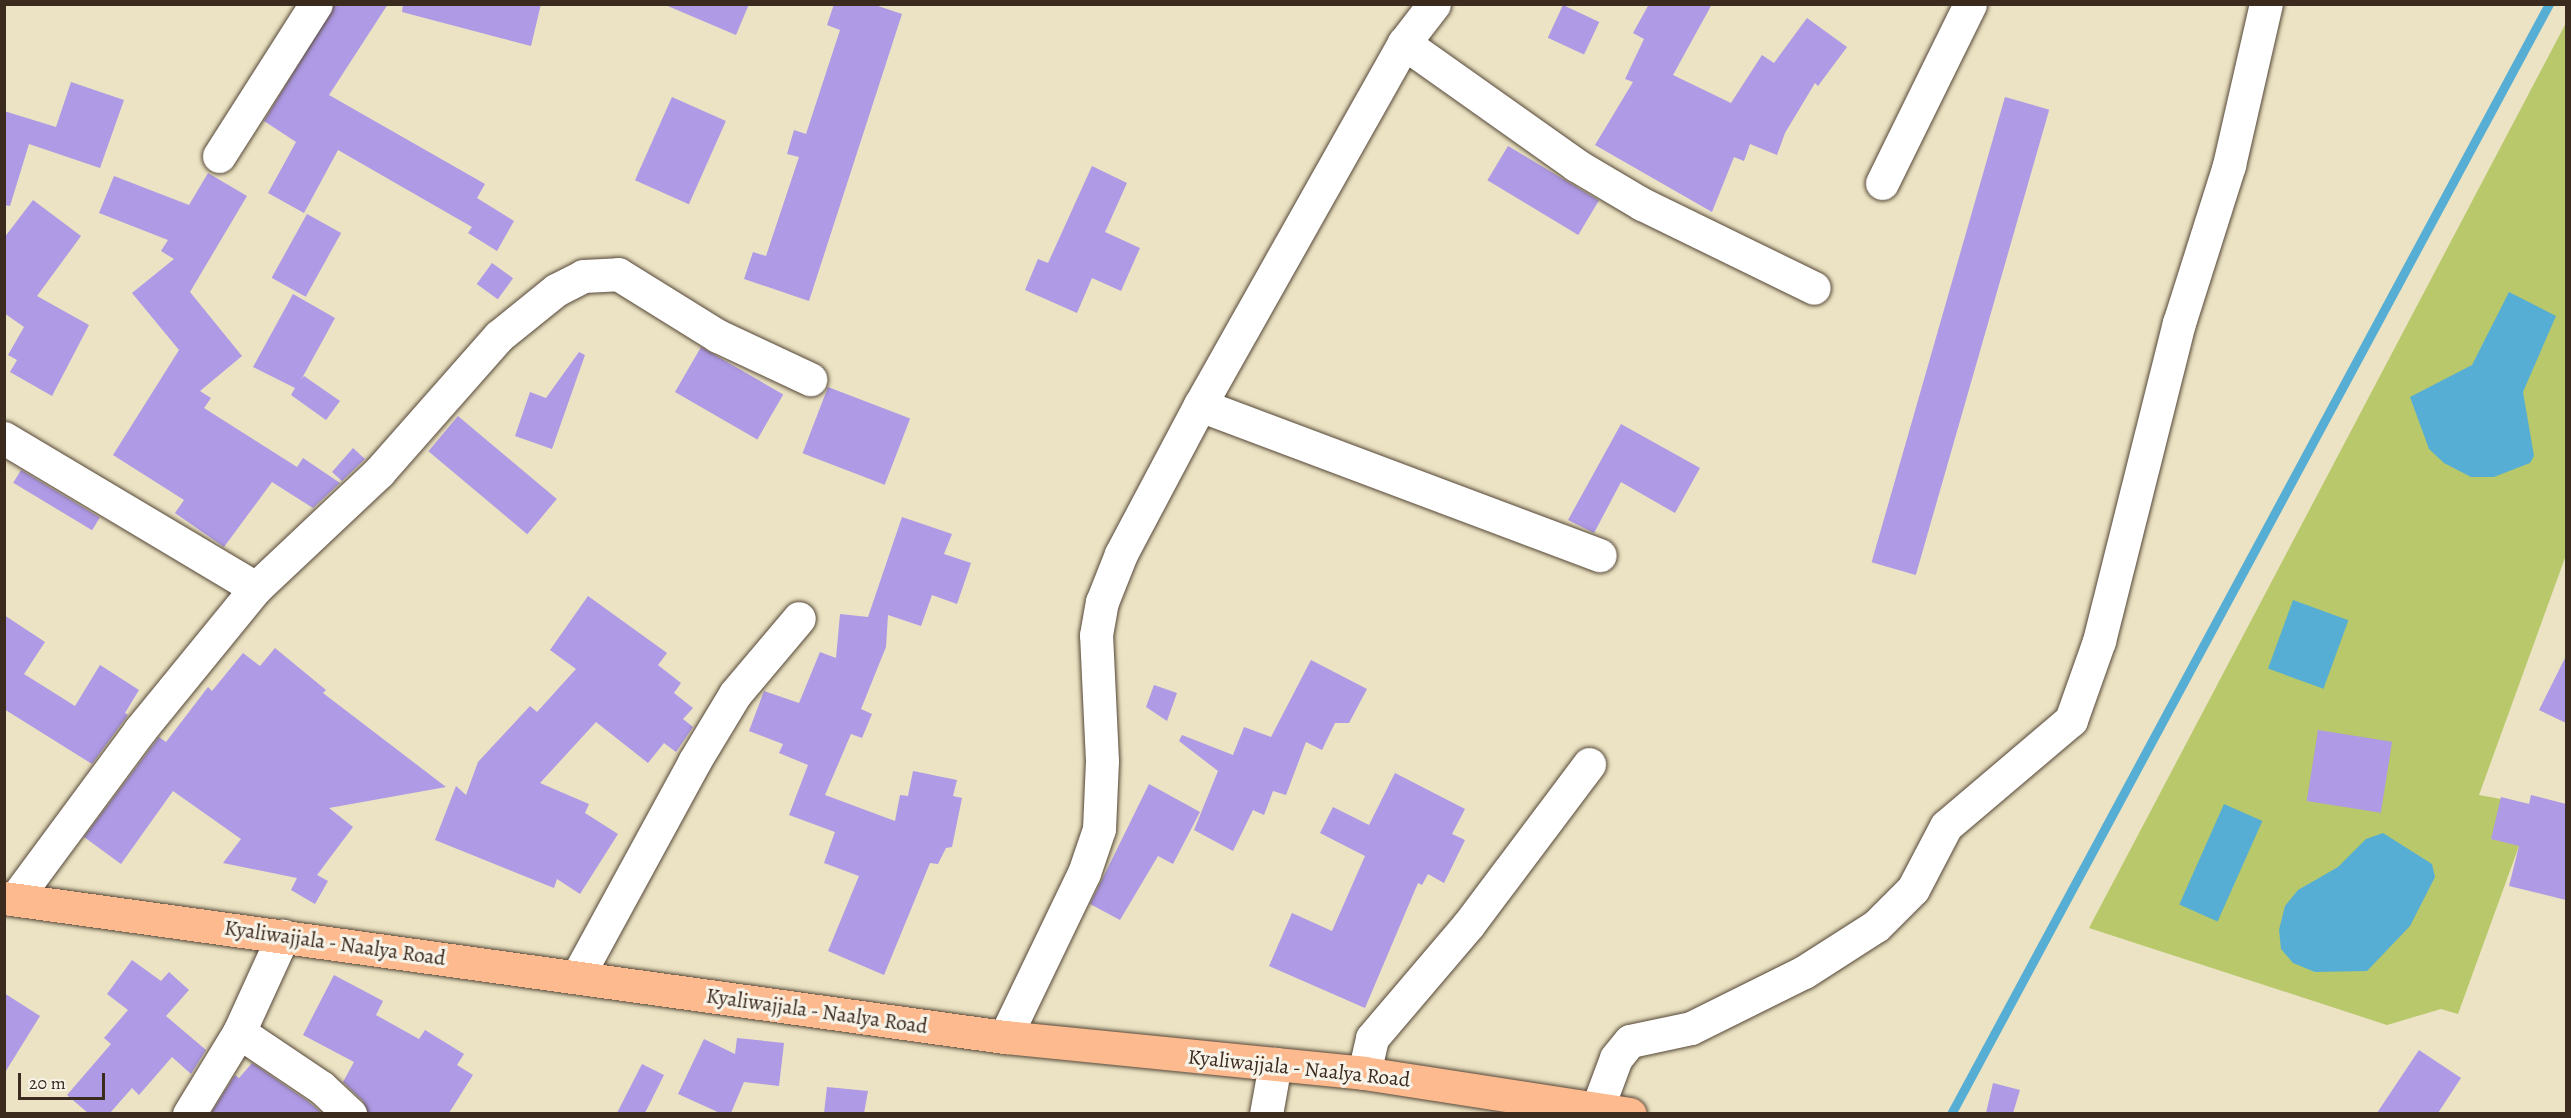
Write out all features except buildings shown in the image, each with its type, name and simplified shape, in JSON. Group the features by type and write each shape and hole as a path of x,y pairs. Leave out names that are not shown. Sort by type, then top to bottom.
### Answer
{"main road":[{"name":"Kyaliwajjala - Naalya Road","path":"10,899 1005,1037 1364,1072 1630,1113"}],"street":[{"path":"219,156 316,4"},
{"path":"1005,1037 1084,873 1099,830 1102,761 1096,635 1102,602 1121,554 1200,405 1404,43 1434,4"},
{"path":"1882,183 1970,4"},
{"path":"1597,1108 1616,1058 1630,1041 1691,1028 1804,972 1876,926 1913,889 1946,826 2071,720 2099,642 2179,323 2229,165 2266,4"},
{"path":"1404,43 1576,165 1642,204 1814,288"},
{"path":"10,899 140,730 256,588 380,472 499,336 556,290 583,276 618,274 718,336 810,379"},
{"path":"1200,405 1600,555"},
{"path":"4,438 256,588"},
{"path":"577,977 729,704 800,618"},
{"path":"1364,1072 1372,1038 1469,924 1589,764"},
{"path":"189,1113 239,1032 283,936"},
{"path":"239,1032 321,1087 350,1113"},
{"path":"1266,1113 1275,1064"}],"green space":[{"path":"2566,23 2566,555 2479,795 2529,804 2519,846 2458,1014 2441,1009 2387,1025 2089,928"}],"water":[{"path":"2509,292 2556,316 2523,392 2534,456 2530,463 2494,477 2471,477 2444,463 2429,449 2410,397 2472,365"},
{"path":"2293,600 2348,620 2323,689 2268,669"},
{"path":"2224,804 2262,821 2218,922 2179,904"},
{"path":"2383,833 2432,864 2435,877 2410,926 2367,971 2315,972 2293,963 2281,949 2279,930 2285,906 2298,890 2338,867 2366,839"}],"waterway":[{"path":"1951,1114 2549,4"}]}
